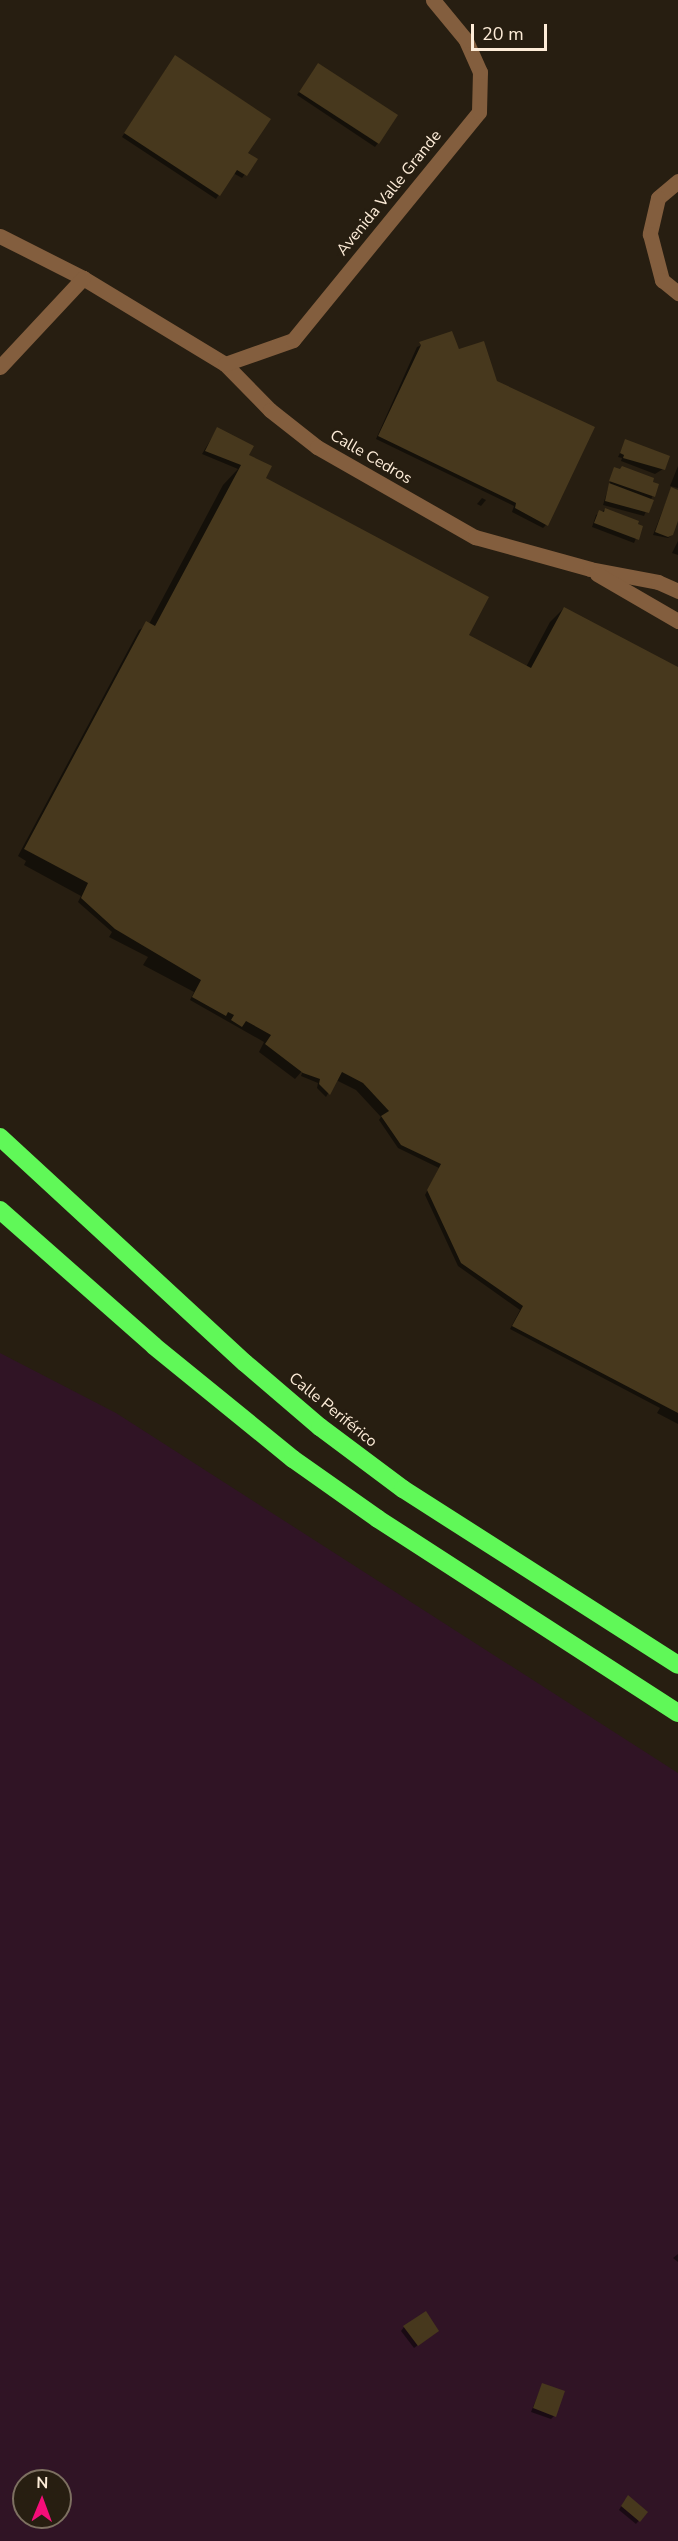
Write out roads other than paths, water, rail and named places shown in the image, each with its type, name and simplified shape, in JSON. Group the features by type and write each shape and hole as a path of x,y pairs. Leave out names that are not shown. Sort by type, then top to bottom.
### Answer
{"highway":[{"name":"Calle Periférico","path":"0,1137 245,1363 320,1427 403,1489 678,1665"},
{"path":"0,1210 153,1346 293,1459 378,1520 678,1713"}],"street":[{"name":"Avenida Valle Grande","path":"225,364 293,340 479,112 480,72 465,40 433,0"},
{"path":"678,181 658,198 650,234 662,280 678,293"},
{"name":"Calle Cedros","path":"0,236 83,278 225,364 270,410 317,447 465,531 590,569 658,582 678,591"},
{"path":"0,367 83,278"},
{"path":"590,569 678,621"}]}
